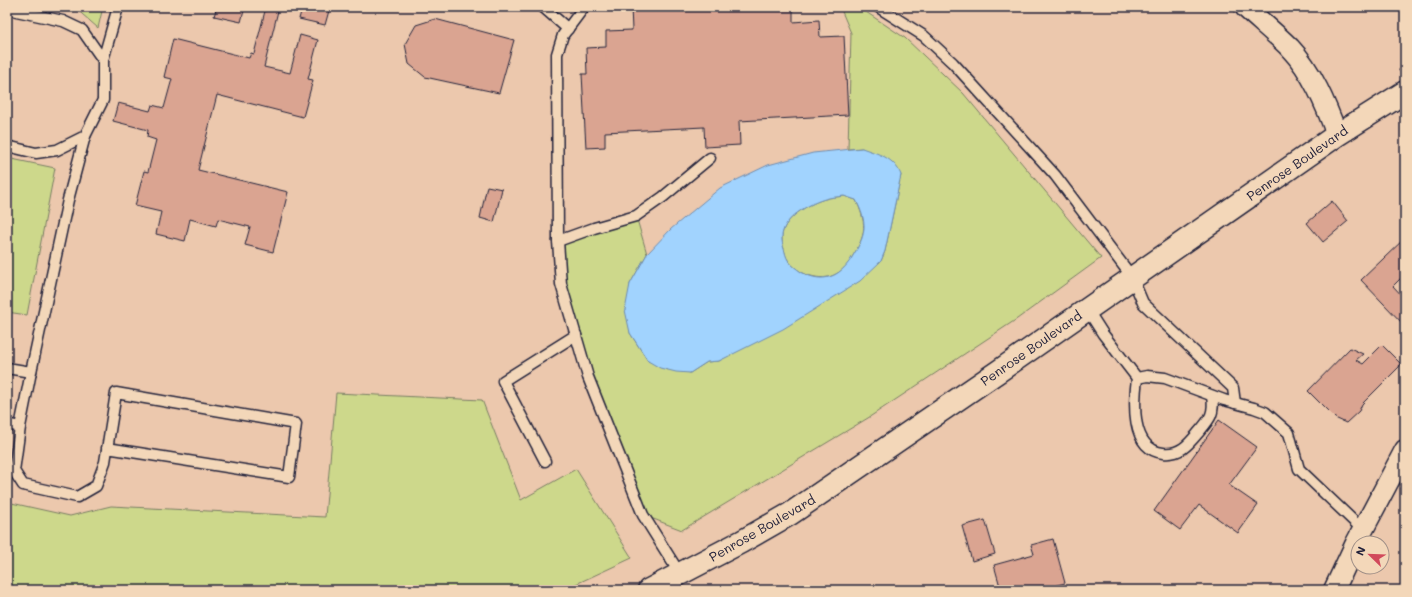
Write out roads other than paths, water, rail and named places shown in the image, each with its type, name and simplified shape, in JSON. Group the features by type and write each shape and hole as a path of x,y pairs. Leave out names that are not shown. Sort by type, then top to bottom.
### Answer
{"street":[{"path":"1245,7 1291,49 1325,102 1336,135"},
{"name":"Penrose Boulevard","path":"649,590 741,542 790,514 1336,135 1405,92"},
{"path":"1334,590 1363,530 1405,450"}],"lane":[{"path":"107,448 289,477 296,424 116,393 107,448 105,462 96,486 77,497 23,485 14,471 20,426 68,200 85,136 103,100 103,60 118,7"},
{"path":"543,7 568,29"},
{"path":"584,7 563,35 557,54 558,241 561,284 588,377 643,515 680,574"},
{"path":"878,7 924,36 953,63 1055,175 1132,277 1143,304 1233,388 1235,403"},
{"path":"7,9 63,21 82,30 103,60"},
{"path":"7,146 36,153 57,150 85,136"},
{"path":"558,241 594,228 636,216 663,197 710,158"},
{"path":"1087,309 1103,334 1137,378 1135,408 1138,429 1144,442 1154,451 1160,453 1175,453 1183,449 1213,413 1212,396"},
{"path":"545,461 503,381 576,335"},
{"path":"7,368 31,372"},
{"path":"1137,378 1147,376 1165,378 1212,396 1265,412 1290,433 1299,469 1363,530"},
{"path":"7,424 20,426"}],"water":[{"path":"862,148 880,154 890,160 898,169 901,175 885,251 881,261 860,281 783,329 719,361 707,362 690,373 676,372 660,368 648,361 630,333 625,310 630,284 647,254 671,229 720,188 768,165 813,153","holes":["844,196 856,200 864,221 863,233 858,247 844,268 832,276 817,278 809,276 794,267 786,256 782,238 783,231 790,220 801,210 813,203 825,199"]}]}
